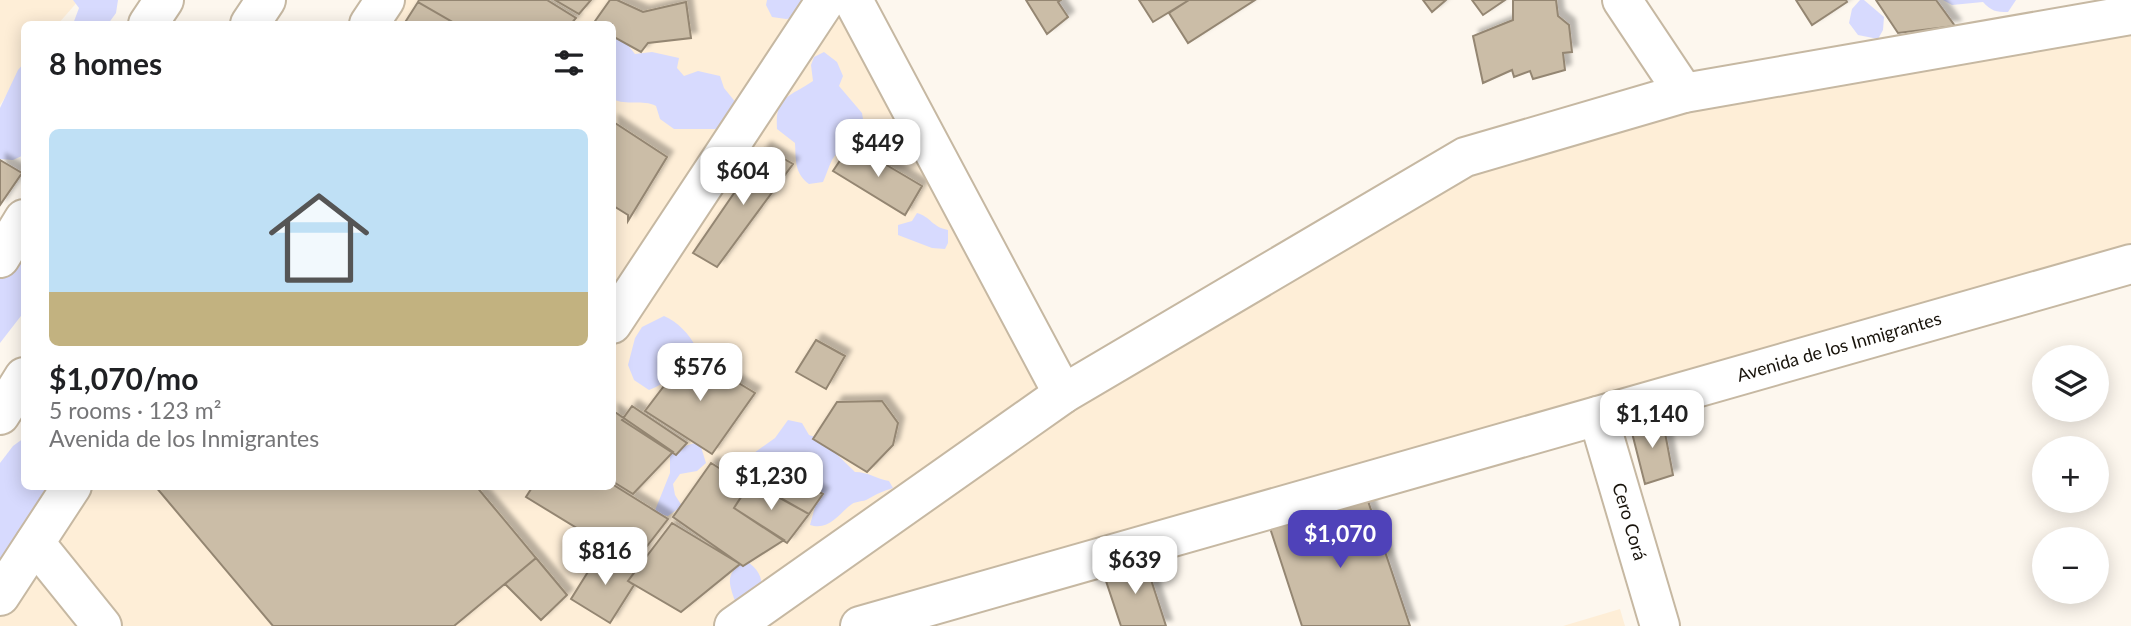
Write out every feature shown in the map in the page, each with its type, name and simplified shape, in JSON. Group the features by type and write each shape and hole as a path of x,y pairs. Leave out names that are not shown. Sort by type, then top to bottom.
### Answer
{"main road":[{"path":"150,21 164,0"},
{"path":"252,21 266,0"},
{"path":"371,21 385,0"},
{"path":"616,318 826,0"},
{"path":"853,0 1063,394"},
{"path":"1622,0 1684,93"},
{"path":"2127,0 2131,6"},
{"path":"734,626 1063,394 1465,157 1684,93 2131,15"},
{"path":"0,258 21,224"},
{"name":"Avenida de los Inmigrantes","path":"860,626 969,611 1598,416 2131,264"},
{"path":"0,415 21,382"},
{"name":"Cero Corá","path":"1598,416 1660,626"},
{"path":"0,596 69,490"},
{"path":"36,543 102,626"}],"shaded area":[{"path":"0,0 79,0 61,21 21,21 21,74 0,105"},
{"path":"73,0 118,0 116,13 110,21 74,21 79,8"},
{"path":"383,0 854,0 1063,394 1465,157 2131,16 2131,264 860,626 0,626 0,588 64,490 616,490 616,21 369,21"},
{"path":"767,0 801,0 804,3 804,17 772,17 766,5"},
{"path":"1860,0 1864,0 1884,17 1883,30 1878,39 1858,35 1849,23 1852,9"},
{"path":"1943,0 2016,0 2008,12 2000,12 1983,2 1952,5"},
{"path":"616,37 635,54 652,52 679,58 677,68 684,76 698,71 720,76 724,88 737,104 731,129 674,129 660,119 656,106 616,100"},
{"path":"824,52 837,62 843,76 839,86 862,113 865,131 844,139 823,182 809,184 798,170 795,143 777,129 777,118 778,110 785,99 813,81 811,65 814,57"},
{"path":"21,66 21,156 13,160 0,159 0,108"},
{"path":"917,213 938,227 948,230 945,249 932,248 898,235 898,225 912,221"},
{"path":"21,238 21,316 0,343 0,279"},
{"path":"664,316 683,329 696,347 676,373 649,390 634,380 628,365 635,338 642,327"},
{"path":"788,420 802,423 809,435 821,439 855,472 889,481 893,488 854,503 823,526 810,525 816,503 809,494 806,473 772,478 758,475 747,458 775,438"},
{"path":"21,440 21,490 69,490 0,592 0,463"},
{"path":"695,443 701,447 706,463 697,471 680,474 673,484 675,495 682,506 668,516 654,513 670,473 670,455"},
{"path":"745,560 754,567 761,579 762,596 745,605 735,601 730,578"},
{"path":"1620,609 1625,626 1563,626"}],"building":[{"path":"547,0 576,18 574,21 451,21 418,2"},
{"path":"555,0 591,0 579,14"},
{"path":"610,0 617,0 643,12 686,2 691,38 648,43 641,52 616,38 616,21 595,21"},
{"path":"1026,0 1061,0 1058,2 1068,17 1047,34"},
{"path":"1139,0 1189,0 1153,22"},
{"path":"1189,0 1255,0 1188,43 1169,13"},
{"path":"1423,0 1446,0 1432,12"},
{"path":"1472,0 1505,0 1483,15"},
{"path":"1513,0 1556,0 1558,16 1569,25 1572,52 1563,53 1565,70 1533,79 1530,71 1514,77 1512,70 1483,83 1473,36 1513,20"},
{"path":"1796,0 1846,0 1847,2 1812,25"},
{"path":"1876,0 1936,0 1955,26 1898,33"},
{"path":"418,2 451,21 406,21"},
{"path":"616,124 667,157 628,221 628,215 616,208"},
{"path":"851,144 922,186 905,215 833,171"},
{"path":"765,148 793,164 717,267 693,253"},
{"path":"0,160 21,174 0,205"},
{"path":"816,340 845,356 826,389 796,372"},
{"path":"689,353 755,393 712,454 645,411"},
{"path":"882,401 898,423 893,445 867,472 813,439 837,402"},
{"path":"632,406 687,443 676,455 622,420"},
{"path":"616,413 673,452 633,494 616,483"},
{"path":"1662,417 1673,475 1645,484 1630,425"},
{"path":"711,463 748,486 734,508 784,540 743,566 673,517"},
{"path":"777,471 823,494 809,514 765,489"},
{"path":"751,482 809,514 787,543 734,508"},
{"path":"616,486 668,519 634,563 526,497 530,490 616,490"},
{"path":"158,490 479,490 536,558 454,626 273,626"},
{"path":"1368,501 1410,626 1302,626 1270,528"},
{"path":"672,523 740,564 681,612 628,581"},
{"path":"601,551 636,570 628,581 634,585 610,623 571,599"},
{"path":"536,558 567,595 541,620 505,584"},
{"path":"1144,558 1166,626 1121,626 1104,575"}]}
